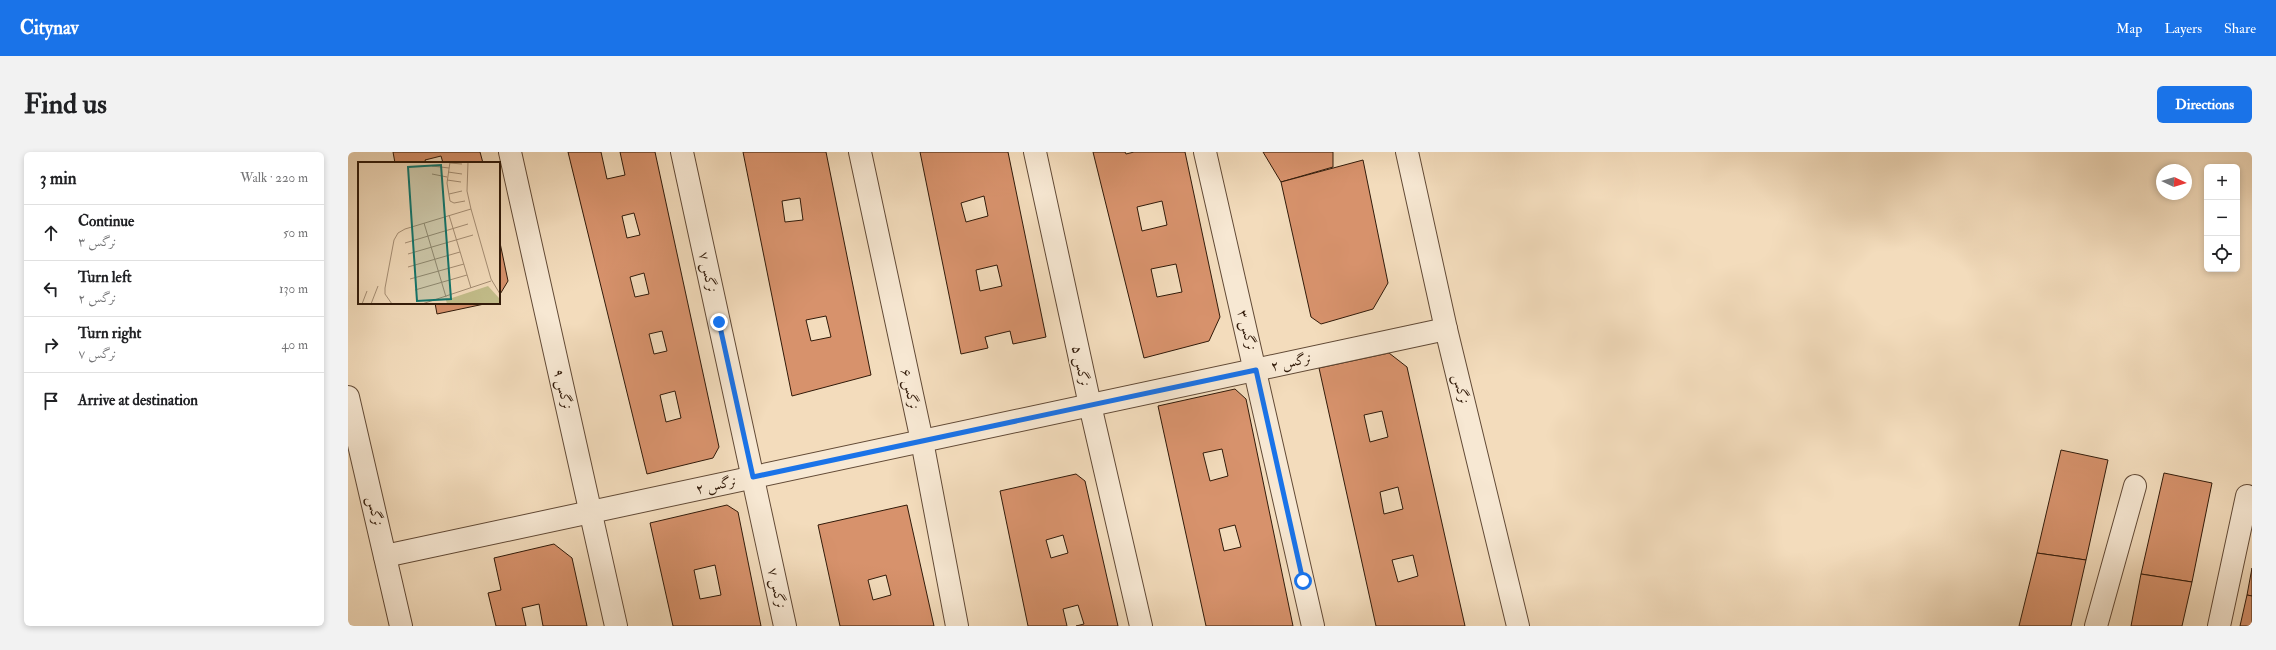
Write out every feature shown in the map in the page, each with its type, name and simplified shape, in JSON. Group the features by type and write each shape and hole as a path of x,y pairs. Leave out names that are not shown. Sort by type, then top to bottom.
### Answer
{"street":[{"name":"نرگس ۹","path":"510,152 616,626"},
{"name":"نرگس ۷","path":"682,152 785,626"},
{"name":"نرگس ۶","path":"860,152 922,441 957,626"},
{"name":"نرگس ۵","path":"1035,152 1090,405 1141,626"},
{"name":"نرگس ۳","path":"1205,152 1256,370 1313,626"},
{"name":"نرگس","path":"1407,152 1446,329 1518,626"},
{"name":"نرگس ۲","path":"385,556 1446,329"},
{"name":"نرگس","path":"348,397 401,626"},
{"path":"2096,626 2134,486"},
{"path":"2219,626 2247,496"}],"building":[{"path":"393,152 480,152 483,162 443,162 441,156 425,160 426,162 395,162"},
{"path":"568,152 601,152 607,179 625,175 620,152 655,152 719,447 713,458 647,474","holes":["634,213 640,235 627,238 622,216","644,273 649,294 635,297 630,277","662,331 667,351 654,354 649,334","675,391 681,418 666,422 660,395"]},
{"path":"743,152 826,152 871,375 792,396","holes":["800,198 803,220 785,222 782,201","826,316 831,337 811,341 806,320"]},
{"path":"920,152 1008,152 1046,337 1013,344 1010,331 985,337 988,348 961,354","holes":["984,196 988,216 966,222 961,203","997,265 1002,286 980,291 976,270"]},
{"path":"1093,152 1125,152 1126,154 1134,152 1185,152 1220,317 1209,341 1144,358","holes":["1162,201 1167,225 1142,231 1137,207","1176,264 1182,292 1157,297 1151,269"]},
{"path":"1263,152 1333,152 1333,167 1281,182"},
{"path":"1363,160 1388,283 1373,309 1321,324 1311,317 1281,182"},
{"path":"500,243 508,281 500,294"},
{"path":"435,304 484,304 437,314"},
{"path":"1389,353 1407,367 1465,626 1376,626 1319,368","holes":["1382,411 1388,437 1370,442 1364,415","1398,487 1403,509 1384,514 1380,492","1413,555 1418,576 1398,582 1392,560"]},
{"path":"1235,389 1246,399 1293,626 1206,626 1158,406","holes":["1222,449 1228,476 1210,481 1203,453","1235,525 1241,547 1224,551 1219,529"]},
{"path":"2061,450 2108,460 2086,560 2037,553"},
{"path":"2164,473 2212,483 2192,582 2141,574"},
{"path":"1076,474 1085,481 1118,626 1076,626 1084,624 1078,605 1063,609 1067,626 1028,626 1000,491","holes":["1063,535 1068,553 1051,558 1046,540"]},
{"path":"727,505 738,512 761,626 673,626 650,523","holes":["715,565 721,595 700,599 694,570"]},
{"path":"907,505 934,626 840,626 818,525","holes":["886,575 891,595 873,600 868,580"]},
{"path":"554,544 572,558 587,626 543,626 539,604 522,608 526,626 496,626 488,593 501,590 494,558"},
{"path":"2037,553 2086,560 2071,626 2019,626"},
{"path":"2252,568 2252,596 2247,595"},
{"path":"2141,574 2192,582 2182,626 2131,626"},
{"path":"2247,595 2252,596 2252,626 2240,626"}],"route":[{"path":"719,322 753,477 1256,370 1303,581"}]}
